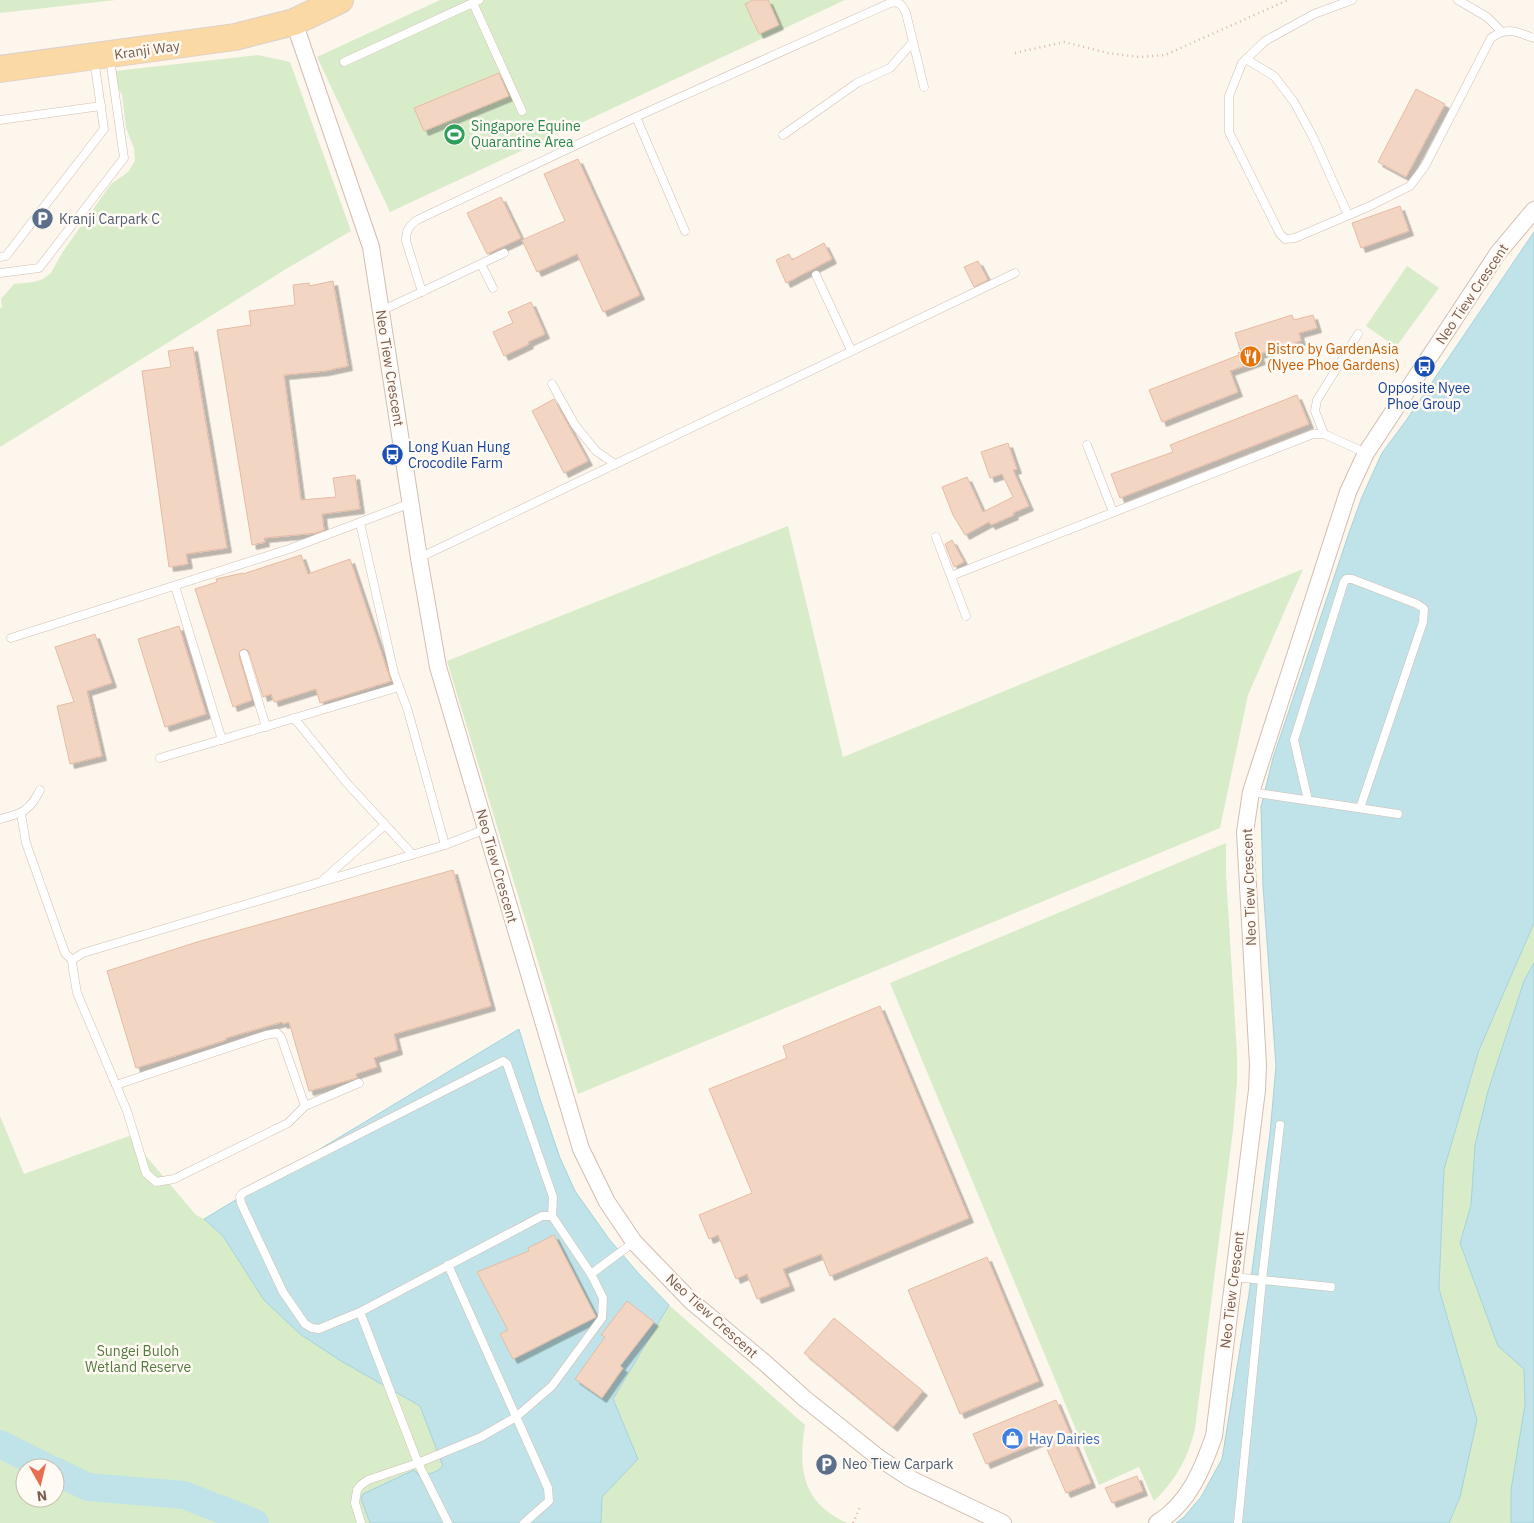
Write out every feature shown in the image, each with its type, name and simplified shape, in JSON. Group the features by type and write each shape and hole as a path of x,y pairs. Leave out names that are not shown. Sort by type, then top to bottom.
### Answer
{"main road":[{"name":"Kranji Way","path":"0,69 235,37 294,22 340,0"}],"street":[{"name":"Neo Tiew Crescent","path":"294,22 372,247 419,558 438,667 581,1149 606,1202 634,1242 691,1301 804,1398 879,1458 911,1479 1003,1523"},
{"name":"Neo Tiew Crescent","path":"1157,1523 1166,1518 1184,1500 1207,1458 1214,1436 1257,1090 1258,1065 1245,832 1251,792 1348,492 1366,453 1498,254 1534,210"}],"lane":[{"path":"1352,0 1314,14 1265,41 1242,64 1229,96 1229,132 1280,234 1285,239 1295,238 1348,216 1410,186 1425,166 1491,38 1501,31 1512,31 1534,38"},
{"path":"1458,0 1487,17 1501,31"},
{"path":"344,62 476,1 522,111"},
{"path":"422,292 406,241 406,232 410,225 636,117 890,3 896,2 901,4 906,13 924,87"},
{"path":"783,135 857,83 890,68 914,42"},
{"path":"0,257 6,256 104,129 100,106 102,56"},
{"path":"0,273 39,268 124,158 102,56"},
{"path":"1246,59 1274,76 1294,102 1313,137 1348,216"},
{"path":"0,120 100,106"},
{"path":"636,117 685,231"},
{"path":"381,311 504,253"},
{"path":"481,264 493,288"},
{"path":"419,558 1015,273"},
{"path":"816,275 851,350"},
{"path":"1324,434 1315,411 1316,400 1358,334"},
{"path":"552,384 575,425 596,451 615,464"},
{"path":"952,576 1302,437 1324,434 1366,453"},
{"path":"1087,445 1112,512"},
{"path":"11,638 289,550 411,503"},
{"path":"360,523 394,673 408,712 445,845"},
{"path":"936,537 966,616"},
{"path":"1308,800 1294,740 1344,582 1346,579 1352,579 1417,604 1424,609 1423,622 1360,808"},
{"path":"175,586 222,740"},
{"path":"244,654 266,727"},
{"path":"160,758 399,687"},
{"path":"294,718 346,782 412,854"},
{"path":"0,819 21,814 34,803 40,790"},
{"path":"1251,792 1398,814"},
{"path":"21,814 21,823 26,843 65,953 72,960 72,969 78,993 127,1111 146,1173 156,1182 174,1179 288,1122 305,1106 359,1083"},
{"path":"322,881 385,825"},
{"path":"72,960 83,953 445,845 486,829"},
{"path":"116,1085 277,1033 305,1106"},
{"path":"361,1523 355,1503 357,1490 361,1485 368,1480 418,1463 481,1437 516,1417 552,1386 602,1318 603,1298 591,1274 552,1216 553,1198 507,1064 503,1061 243,1193 240,1197 241,1203 283,1292 305,1324 312,1328 326,1328 542,1216 552,1216"},
{"path":"1238,1523 1262,1280 1280,1125"},
{"path":"591,1274 634,1242"},
{"path":"448,1265 548,1488 549,1500 524,1523"},
{"path":"1234,1277 1331,1287"},
{"path":"360,1312 418,1463 448,1523"}],"path":[{"path":"1015,53 1064,42 1108,53 1139,57 1164,55 1288,0"},
{"path":"853,1523 861,1505"}],"green space":[{"path":"0,0 116,0 0,13"},
{"name":"Singapore Equine Quarantine Area","path":"440,0 845,0 390,212 317,57"},
{"path":"258,55 290,62 351,231 286,269 0,447 1,299 14,284 34,282 43,279 51,273 62,253 111,184 128,172 135,161 134,148 126,128 122,95 118,88 115,71"},
{"path":"1407,266 1439,288 1396,347 1366,326"},
{"path":"788,526 843,757 1303,569 1248,695 1220,828 578,1094 447,661"},
{"path":"1226,843 1226,874 1237,1054 1237,1083 1233,1130 1195,1429 1189,1450 1175,1477 1154,1501 1139,1467 1099,1485 890,983"},
{"path":"1534,923 1534,1523 1449,1523 1460,1497 1439,1289 1444,1169 1479,1050"},
{"name":"Sungei Buloh Wetland Reserve","path":"0,1116 24,1174 129,1136 196,1215 204,1219 223,1236 264,1300 300,1334 341,1361 420,1406 444,1468 393,1523 0,1523"},
{"path":"669,1305 805,1425 802,1456 806,1483 820,1505 832,1515 847,1523 601,1523 602,1497 638,1459 613,1399"}],"water":[{"path":"1534,232 1534,923 1479,1050 1444,1169 1439,1289 1477,1420 1460,1497 1449,1523 1176,1523 1184,1517 1201,1497 1222,1459 1249,1294 1270,1133 1276,1066 1263,886 1261,807 1273,758 1349,533 1362,497 1382,453"},
{"path":"1534,963 1534,1523 1511,1523 1511,1490 1525,1405 1524,1369 1498,1346 1460,1243 1471,1205 1475,1145 1488,1091 1524,981"},
{"path":"519,1029 560,1158 575,1191 609,1239 669,1305 613,1399 638,1459 602,1497 601,1523 370,1523 361,1499 363,1494 414,1470 421,1477 437,1471 443,1466 420,1406 341,1361 300,1334 264,1300 223,1236 204,1219"}],"building":[{"path":"753,0 768,0 779,25 759,34 745,4"},
{"path":"499,73 509,96 424,131 414,108"},
{"path":"1416,89 1445,104 1406,177 1378,162"},
{"path":"578,159 640,295 603,312 577,254 537,272 522,240 565,221 544,174"},
{"path":"501,197 521,238 487,254 467,213"},
{"path":"1400,206 1409,231 1361,248 1352,223"},
{"path":"824,243 832,259 786,283 776,260 789,254 792,260"},
{"path":"978,261 988,280 974,287 964,267"},
{"path":"333,281 348,366 325,371 284,375 301,500 336,497 333,478 355,475 360,509 322,514 324,530 316,533 264,538 265,542 252,545 217,330 251,325 249,311 295,305 293,285 309,283 309,286"},
{"path":"531,302 545,334 504,356 493,332 513,323 508,312"},
{"path":"1292,315 1294,320 1313,315 1317,328 1299,333 1301,341 1259,354 1261,360 1230,371 1238,392 1162,422 1149,390 1239,355 1238,353 1241,352 1235,333"},
{"path":"193,347 227,548 186,554 188,564 169,567 142,371 171,367 168,351"},
{"path":"1297,395 1309,424 1120,498 1111,474 1173,452 1170,445"},
{"path":"554,399 588,461 564,473 532,411"},
{"path":"1008,443 1017,469 1013,470 1029,506 1013,513 1014,515 991,525 989,522 965,535 953,515 942,487 967,477 983,512 1013,497 1002,474 990,478 981,452"},
{"path":"952,540 964,562 954,567 945,544"},
{"path":"301,555 308,574 350,559 391,681 320,703 316,689 274,702 271,694 263,697 249,652 243,649 240,651 239,656 252,700 233,707 195,589 217,582 216,579 243,574"},
{"path":"179,626 206,714 165,727 138,639"},
{"path":"95,634 112,683 87,691 102,756 70,764 57,706 74,702 55,647"},
{"path":"453,870 491,1006 394,1034 398,1050 374,1058 377,1067 356,1074 357,1078 309,1091 289,1022 283,1024 282,1022 226,1038 226,1040 136,1068 107,971 197,942"},
{"path":"880,1006 969,1218 830,1276 821,1254 783,1269 790,1286 757,1299 747,1274 736,1279 718,1235 709,1239 699,1215 752,1193 709,1089 787,1058 783,1046"},
{"path":"554,1235 596,1317 513,1359 500,1334 508,1330 477,1272 529,1251 528,1248"},
{"path":"987,1257 1039,1381 960,1414 908,1290"},
{"path":"627,1301 654,1322 620,1366 623,1368 602,1398 575,1379 605,1337 601,1335"},
{"path":"834,1318 923,1391 893,1427 804,1353"},
{"path":"1056,1400 1091,1483 1066,1493 1043,1440 986,1464 973,1434"},
{"path":"1137,1476 1143,1491 1112,1503 1105,1488"}],"waterway":[{"path":"0,1444 28,1458"},
{"path":"65,1476 88,1487 184,1495 255,1523"}],"place":[{"name":"Singapore Equine Quarantine Area","path":"455,134"},
{"name":"Kranji Carpark C","path":"43,219"},
{"name":"Bistro by GardenAsia (Nyee Phoe Gardens)","path":"1251,357"},
{"name":"Opposite Nyee Phoe Group","path":"1424,366"},
{"name":"Long Kuan Hung Crocodile Farm","path":"392,455"},
{"name":"Hay Dairies","path":"1013,1439"},
{"name":"Neo Tiew Carpark","path":"826,1464"}]}
